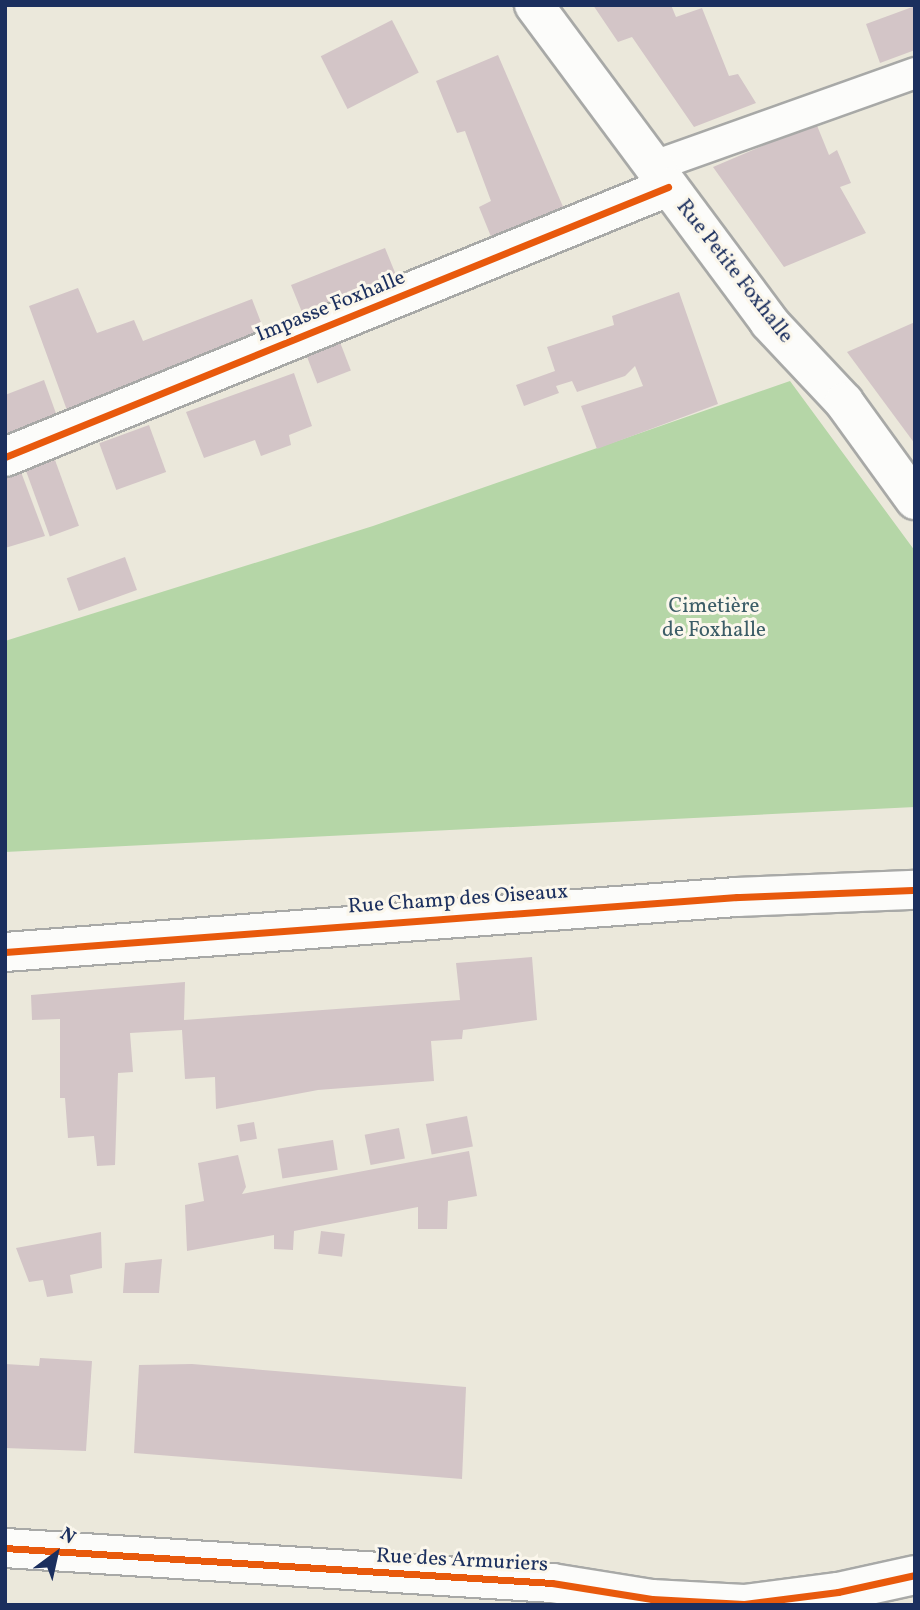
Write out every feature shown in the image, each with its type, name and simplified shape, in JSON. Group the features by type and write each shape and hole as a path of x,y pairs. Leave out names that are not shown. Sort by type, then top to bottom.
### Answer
{"street":[{"name":"Rue Petite Foxhalle","path":"534,5 769,322 844,402 915,500"},
{"name":"Impasse Foxhalle","path":"5,457 661,177"},
{"name":"Rue Champ des Oiseaux","path":"5,952 737,897 915,890"},
{"name":"Rue des Armuriers","path":"5,1548 552,1583 652,1602 744,1604 838,1592 915,1575"}],"lane":[{"path":"661,177 915,73"}],"green space":[{"name":"Cimetière de Foxhalle","path":"790,381 915,551 915,807 5,852 5,641 373,526"}],"building":[{"path":"593,5 671,5 676,17 702,8 729,76 738,74 756,103 694,127 632,37 618,42"},
{"path":"915,6 915,50 880,63 866,24"},
{"path":"392,20 419,73 348,109 321,56"},
{"path":"498,55 564,209 492,239 479,207 491,201 465,131 457,133 436,81"},
{"path":"816,123 829,155 837,150 851,183 840,187 866,233 784,267 713,167"},
{"path":"385,248 396,275 345,296 348,305 306,322 291,285"},
{"path":"78,288 97,333 134,320 143,341 252,299 267,338 68,413 29,306"},
{"path":"679,292 718,404 597,449 581,406 643,386 635,366 625,376 577,392 572,381 556,386 559,393 524,406 516,385 555,371 547,347 614,325 612,316"},
{"path":"915,322 915,444 847,352"},
{"path":"338,337 351,371 317,384 304,350"},
{"path":"294,373 312,426 289,435 291,445 261,456 255,440 204,458 186,412"},
{"path":"44,380 58,419 5,437 5,395"},
{"path":"149,425 166,472 116,490 99,443"},
{"path":"55,460 79,526 50,536 26,471"},
{"path":"21,472 45,536 5,548 5,478"},
{"path":"125,557 137,590 79,611 67,578"},
{"path":"532,957 537,1020 463,1030 462,1039 431,1041 434,1081 318,1090 216,1109 215,1077 185,1079 182,1030 130,1033 133,1072 118,1073 115,1165 97,1166 94,1136 68,1138 65,1098 60,1098 60,1019 32,1020 31,995 185,982 184,1020 460,1000 456,963"},
{"path":"467,1116 473,1146 432,1154 426,1124"},
{"path":"254,1122 257,1139 240,1142 237,1125"},
{"path":"399,1128 405,1158 371,1165 365,1135"},
{"path":"333,1140 338,1170 282,1178 278,1149"},
{"path":"469,1151 477,1196 448,1201 447,1229 418,1229 418,1207 294,1231 293,1250 274,1249 274,1235 187,1251 185,1205 204,1201 198,1163 238,1155 246,1187 242,1194"},
{"path":"321,1231 345,1234 342,1257 318,1254"},
{"path":"101,1232 102,1268 70,1275 73,1293 47,1297 43,1280 29,1282 16,1248"},
{"path":"162,1259 159,1293 123,1293 125,1263"},
{"path":"40,1358 92,1361 86,1451 5,1448 5,1364 39,1366"},
{"path":"192,1364 466,1387 462,1479 134,1453 139,1365"}],"cycle path":[{"path":"5,457 668,187"},
{"path":"5,952 737,897 915,890"},
{"path":"5,1548 552,1583 652,1599 744,1604 838,1592 915,1575"}]}
